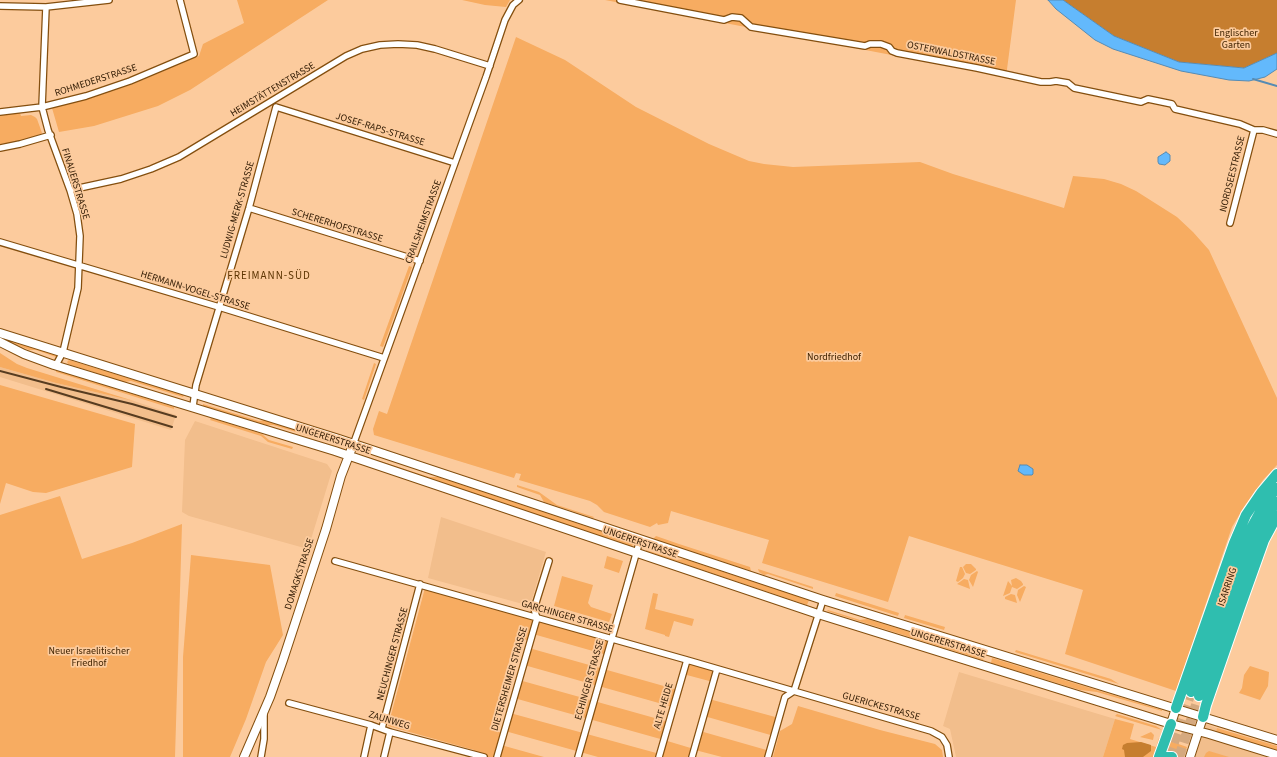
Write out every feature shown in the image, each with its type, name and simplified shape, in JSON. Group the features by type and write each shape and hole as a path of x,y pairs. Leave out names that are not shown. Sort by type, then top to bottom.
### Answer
{"highway":[{"path":"1176,708 1234,543 1246,515 1261,493 1277,474"},
{"name":"ISARRING","path":"1277,488 1265,503 1248,534 1238,558 1195,694 1255,540 1277,502"},
{"path":"1203,717 1237,614 1262,547 1277,516"},
{"path":"1159,757 1171,724"},
{"path":"1166,757 1172,757"}],"main road":[{"name":"UNGERERSTRASSE","path":"0,333 353,444 822,600 1277,740"},
{"name":"UNGERERSTRASSE","path":"0,342 24,354 56,365 193,406 349,456 818,614 1171,724 1277,755"},
{"name":"DOMAGKSTRASSE","path":"244,757 283,660 326,529 341,476 353,444"},
{"path":"1171,724 1176,708"},
{"path":"1190,757 1203,717"}],"street":[{"path":"0,6 46,7 109,0"},
{"name":"ROHMEDERSTRASSE","path":"0,112 42,107 86,96 130,81 194,54 180,0"},
{"name":"CRAILSHEIMSTRASSE","path":"353,444 490,66 505,20 513,5 519,0"},
{"name":"OSTERWALDSTRASSE","path":"620,0 724,20 732,17 741,18 751,26 859,45 865,46 870,44 881,44 889,46 892,51 897,53 1041,82 1056,81 1068,83 1074,88 1141,102 1148,99 1172,104 1176,109 1240,124 1254,130 1263,130 1277,134"},
{"name":"FINAUERSTRASSE","path":"46,7 42,107 70,190 77,214 80,236 78,288 63,352 56,365"},
{"name":"HEIMSTÄTTENSTRASSE","path":"70,190 121,179 151,169 179,157 346,56 362,50 380,45 398,44 435,49 490,66"},
{"path":"273,101 276,107"},
{"name":"JOSEF-RAPS-STRASSE","path":"276,107 455,162"},
{"name":"LUDWIG-MERK-STRASSE","path":"193,406 194,395 249,208 276,107"},
{"name":"NORDSEESTRASSE","path":"1230,222 1254,130"},
{"path":"0,148 26,143 51,135"},
{"name":"SCHERERHOFSTRASSE","path":"249,208 420,261"},
{"name":"HERMANN-VOGEL-STRASSE","path":"0,242 384,358"},
{"name":"ECHINGER STRASSE","path":"578,757 640,540"},
{"name":"GARCHINGER STRASSE","path":"335,561 794,691"},
{"name":"DIETERSHEIMER STRASSE","path":"497,757 537,618 534,609 549,561"},
{"name":"NEUCHINGER STRASSE","path":"382,728 420,584"},
{"path":"768,757 785,697 794,691 822,600"},
{"name":"ALTE HEIDE","path":"659,757 687,660"},
{"path":"692,757 717,669"},
{"name":"GUERICKESTRASSE","path":"794,691 931,731 942,737 947,745 950,757"},
{"name":"ZAUNWEG","path":"289,703 371,724 390,732 484,757"},
{"name":"DOMAGKSTRASSE","path":"261,757 264,739 264,710"},
{"path":"364,757 371,724"},
{"path":"384,757 390,732"}],"shaded area":[{"path":"0,367 56,383 134,401 176,415 171,430 0,377"},
{"path":"195,421 327,464 332,471 308,549 189,516 182,512 185,440"},
{"path":"441,517 546,552 530,606 428,578"},
{"path":"959,672 1115,719 1103,757 956,757 950,729 943,726"},
{"path":"1203,723 1277,751 1277,757 1192,757"}],"green space":[{"path":"237,0 328,0 190,90 158,106 94,126 59,132 52,108 88,99 133,84 199,56 203,44 244,23"},
{"path":"462,0 510,0 506,7 485,5"},
{"path":"605,0 1016,0 1006,77"},
{"name":"Englischer Garten","path":"1063,0 1277,0 1277,53 1244,68 1179,62 1114,36"},
{"name":"Nordfriedhof","path":"516,37 565,60 636,107 709,144 749,161 793,167 920,162 953,174 1064,208 1073,176 1104,179 1121,184 1136,191 1177,217 1193,232 1209,250 1277,398 1277,465 1263,480 1232,527 1176,691 1065,654 1083,590 909,536 888,602 762,563 769,540 671,511 668,523 658,525 657,523 650,527 604,512 590,501 519,480 521,474 516,473 514,478 374,435 373,429 379,411 387,414"},
{"path":"20,113 21,116 31,115 35,117 42,133 40,136 18,142 0,144 0,115"},
{"path":"409,266 412,267 383,347 380,346"},
{"path":"5,338 57,355 56,357 36,350 29,350 4,339"},
{"path":"0,353 17,364 27,368 134,401 56,383 0,367"},
{"path":"69,360 184,395 183,397 131,381 124,382 68,364 67,362"},
{"path":"374,363 376,364 364,400 362,399"},
{"path":"56,370 174,407 174,409 56,372"},
{"path":"0,385 135,424 132,467 46,493 33,492 6,483 0,504"},
{"path":"203,404 259,421 265,420 333,441 332,443 273,425 266,425 203,406"},
{"path":"211,418 262,434 269,440 293,447 292,449 268,442 261,436 210,420"},
{"path":"368,457 429,477 438,477 633,542 634,545 631,546 367,459"},
{"path":"517,485 539,492 557,505 594,517 593,518 544,502 540,495 517,487"},
{"name":"Neuer Israelitischer Friedhof","path":"60,496 82,559 132,543 182,524 175,757 0,757 0,515"},
{"path":"656,536 750,567 751,571 653,539"},
{"path":"646,550 677,560 684,559 809,600 807,605"},
{"path":"191,555 270,565 283,635 266,662 246,719 230,757 183,757 183,657"},
{"path":"607,556 623,561 619,573 604,568"},
{"path":"966,564 971,564 976,570 970,574 966,573 963,567"},
{"path":"960,567 962,567 965,574 958,582 956,581"},
{"path":"758,569 813,587 813,589 768,574 764,575 759,572"},
{"path":"977,571 978,572 973,587 969,580 971,575"},
{"path":"562,576 593,585 588,603 591,607 612,614 609,622 554,606"},
{"path":"1016,578 1021,581 1023,585 1017,589 1012,587 1010,593 1003,596 1008,581 1012,586 1011,580"},
{"path":"964,579 968,580 970,589 957,584"},
{"path":"1024,586 1026,587 1020,602 1017,595 1018,590"},
{"path":"425,588 611,639 607,655 533,634 531,641 516,637 490,729 502,733 501,745 544,757 484,757 474,754 474,750 388,726"},
{"path":"653,593 658,594 655,609 694,619 692,626 674,621 669,637 645,629"},
{"path":"836,593 899,613 898,616 835,596"},
{"path":"1011,594 1015,595 1017,603 1005,599 1005,597"},
{"path":"828,610 860,620 867,619 985,655 983,660 827,611"},
{"path":"905,615 945,627 944,630 904,618"},
{"path":"529,648 678,690 673,707 524,665"},
{"path":"1016,650 1111,679 1119,684 1015,652"},
{"path":"992,658 1162,711 1097,692 1080,690 991,663"},
{"path":"687,660 717,669 713,682 683,674"},
{"path":"1250,666 1269,672 1268,686 1260,700 1239,693 1242,688 1244,675"},
{"path":"519,680 669,722 664,740 514,698"},
{"path":"709,699 779,718 774,736 704,716"},
{"path":"798,706 880,730 935,744 942,750 943,757 773,757 780,731 792,724"},
{"path":"510,713 660,754 664,740 694,749 700,731 770,751 768,757 722,757 695,750 692,757 598,757 505,731"},
{"path":"1117,714 1156,726 1162,730 1115,716"},
{"path":"1115,719 1134,724 1130,739 1156,747 1159,738 1162,739 1156,757 1103,757"},
{"path":"1217,728 1277,746 1277,751 1216,732"},
{"path":"1151,732 1154,735 1153,740 1140,737"},
{"path":"1170,741 1187,747 1183,757 1173,752 1166,752"},
{"path":"1141,742 1151,745 1151,751 1143,757 1125,757 1124,750 1122,749 1123,745 1127,743"},
{"path":"1209,751 1229,757 1204,757"}],"water":[{"path":"1048,0 1063,0 1114,36 1179,62 1244,68 1277,53 1277,69 1265,77 1249,81 1229,80 1181,71 1113,49 1095,40 1056,9"},
{"path":"1166,152 1170,155 1170,161 1165,165 1159,164 1158,157"},
{"path":"1020,465 1027,465 1033,469 1033,474 1024,475 1018,471"}],"waterway":[{"path":"1253,79 1277,86"}],"tunnel":[{"path":"1169,757 1191,692"},
{"path":"1179,757 1199,696"}],"railway":[{"path":"0,371 132,404 176,417"},
{"path":"46,389 172,427"}],"district":[{"name":"FREIMANN-SÜD","path":"269,277"}]}
